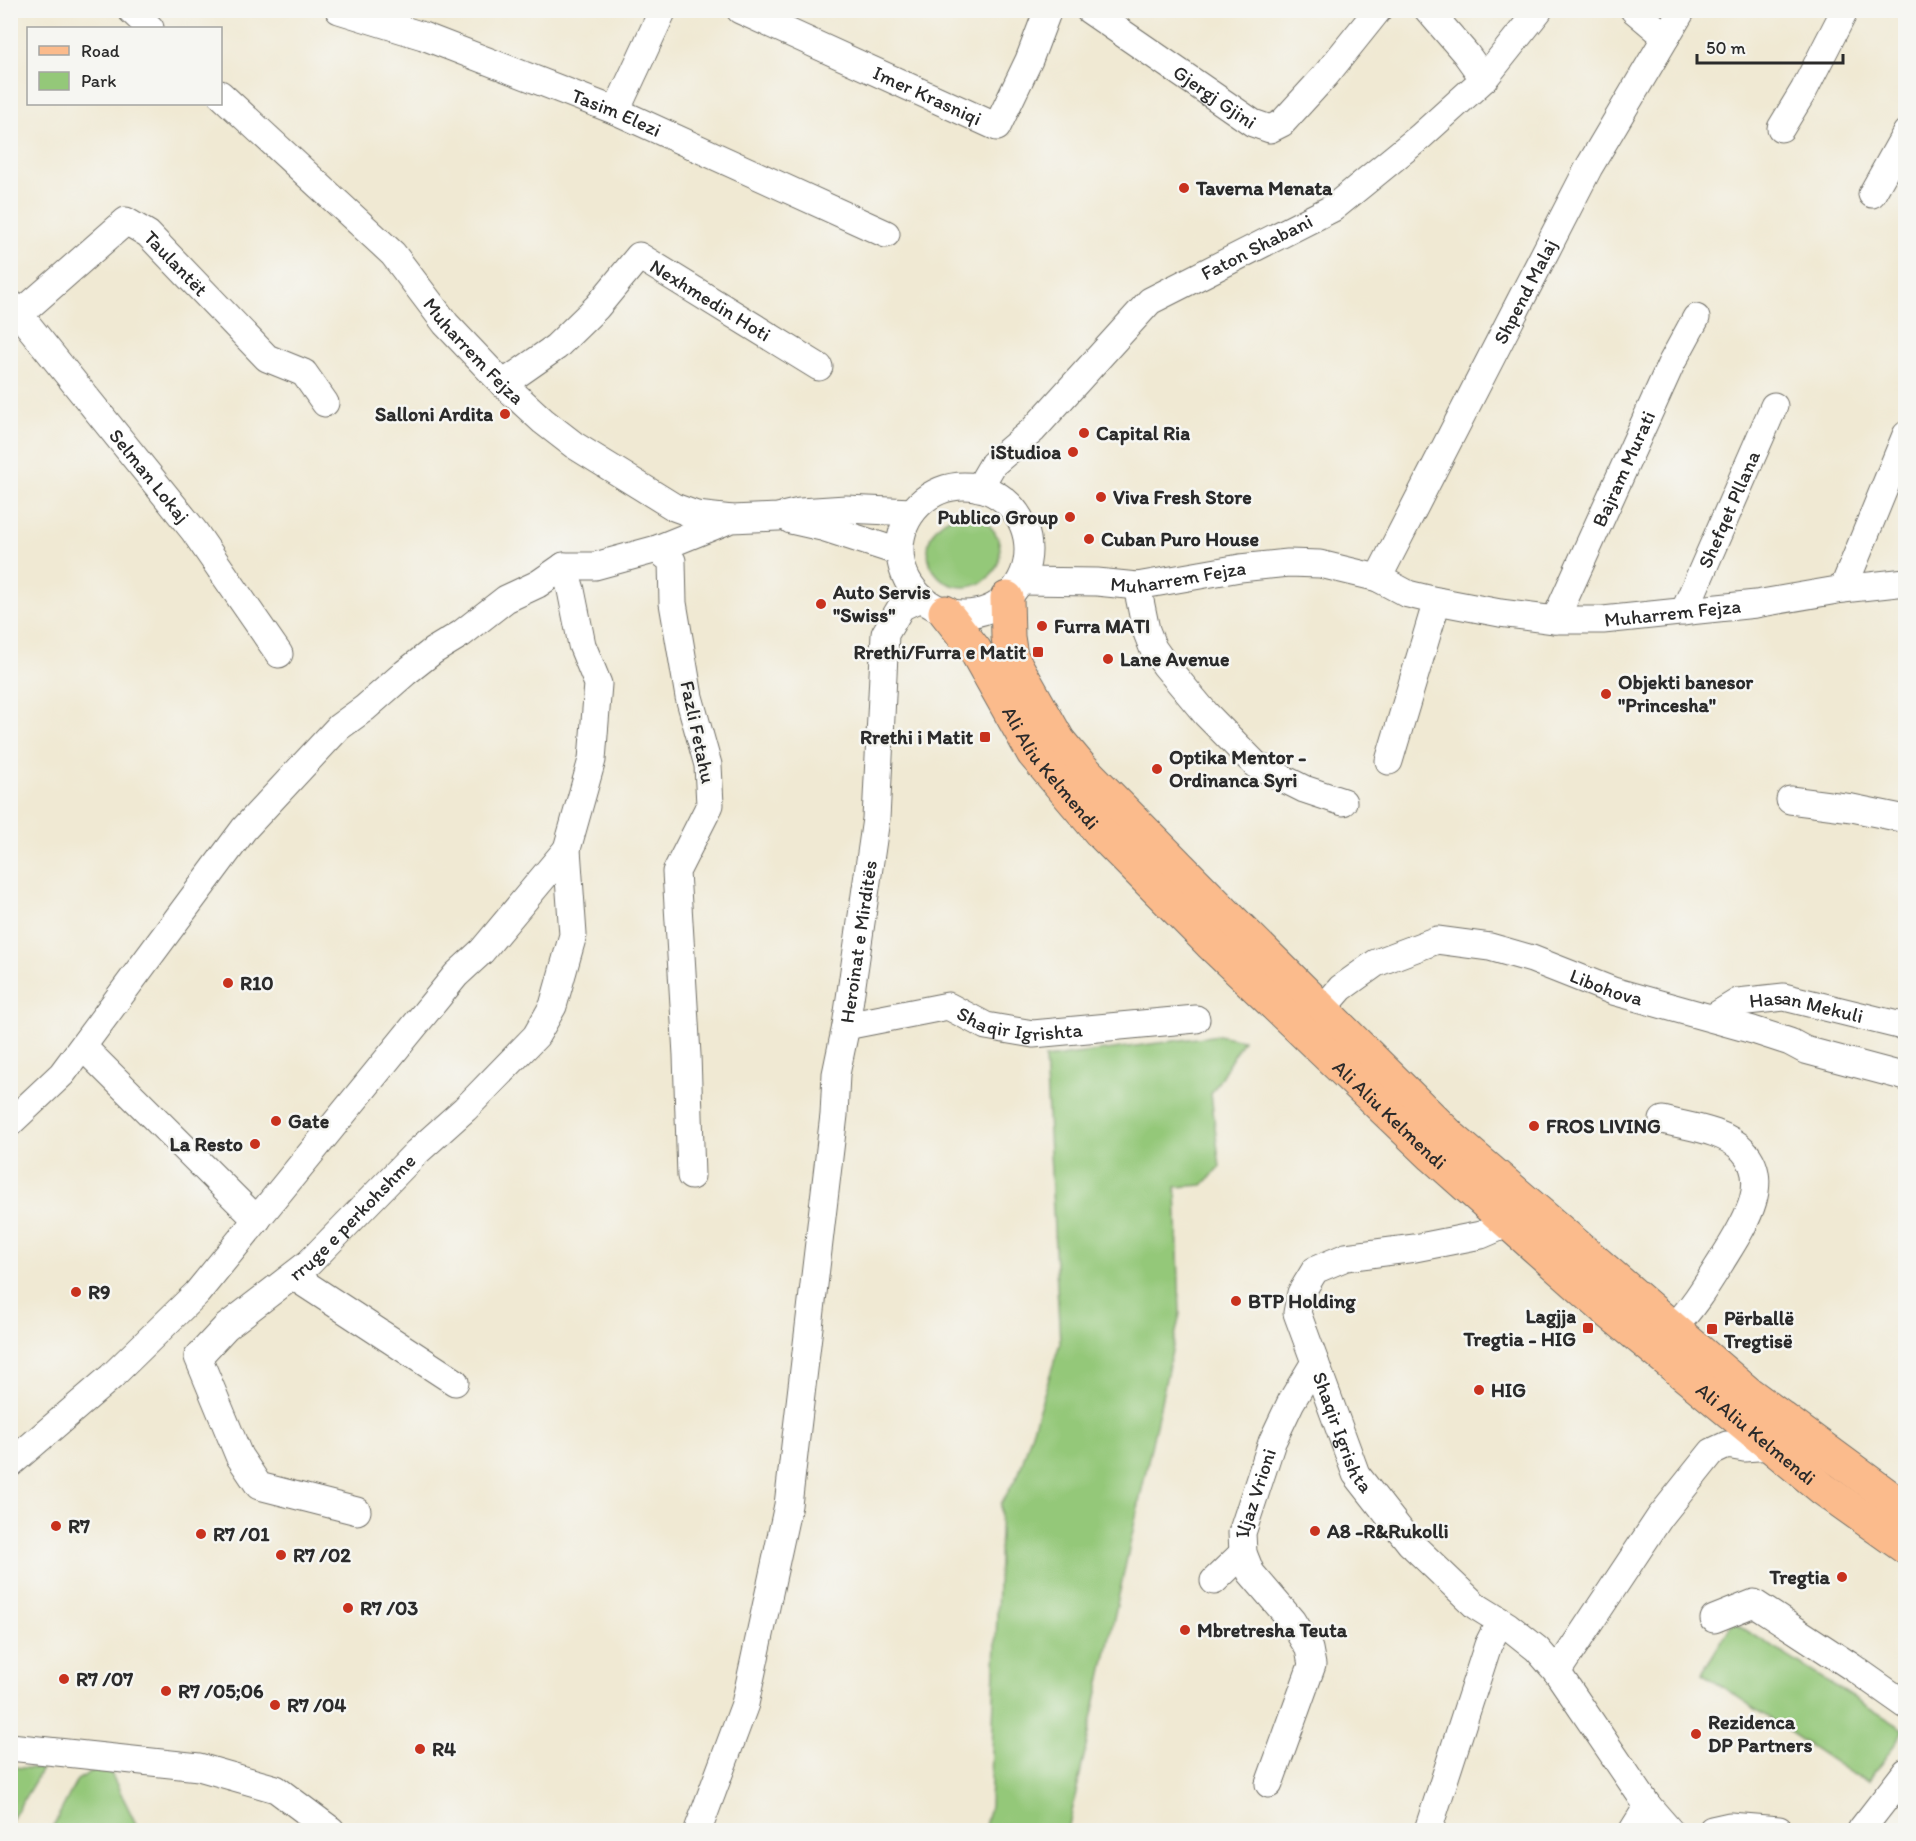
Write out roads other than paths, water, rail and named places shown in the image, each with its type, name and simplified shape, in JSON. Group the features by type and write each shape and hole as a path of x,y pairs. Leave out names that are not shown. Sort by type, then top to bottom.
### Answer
{"main road":[{"name":"Ali Aliu Kelmendi","path":"1014,589 1008,637 1011,656 1059,741 1087,773 1451,1137 1681,1320 1747,1392 1905,1509"},
{"name":"Ali Aliu Kelmendi","path":"933,605 975,650 1033,753 1100,832 1287,1018 1433,1156 1647,1346 1823,1489 1905,1548"}],"street":[{"path":"131,10 149,27"},
{"name":"Tasim Elezi","path":"339,10 423,36 616,111 886,234"},
{"path":"616,111 663,10"},
{"name":"Imer Krasniqi","path":"740,10 997,127 1029,60 1048,10"},
{"name":"Gjergj Gjini","path":"1089,10 1253,123 1270,129 1282,123 1325,76 1378,10"},
{"path":"1428,10 1484,79"},
{"name":"Faton Shabani","path":"980,488 993,464 1033,430 1150,302 1333,208 1420,137 1484,79 1539,10"},
{"path":"1634,10 1666,37"},
{"name":"Shpend Malaj","path":"1378,578 1589,167 1682,10"},
{"path":"1781,128 1804,90 1845,10"},
{"name":"Muharrem Fejza","path":"222,96 393,254 446,324 502,384 574,445 674,507 696,514 732,519 778,517 800,512 846,509 912,512"},
{"path":"1872,194 1905,133"},
{"name":"Taulantët","path":"15,309 126,221 148,234 267,358 303,373 325,403"},
{"name":"Nexhmedin Hoti","path":"502,384 556,347 597,307 639,256 819,367"},
{"name":"Selman Lokaj","path":"15,309 194,531 279,654"},
{"name":"Bajram Murati","path":"1555,620 1671,364 1696,318"},
{"name":"Shefqet Pllana","path":"1684,612 1774,406"},
{"path":"1843,589 1905,435"},
{"path":"963,486 980,488 1005,501 1013,509 1023,524 1028,553 1014,589 991,609 975,614 957,615 933,605 906,580 899,552 901,534 912,512 923,500 939,491 963,486"},
{"name":"Muharrem Fejza","path":"778,517 822,527 899,552"},
{"path":"10,1123 62,1074 244,829 339,727 433,651 461,634 506,599 538,585 564,566 595,567 657,549 732,519"},
{"name":"Fazli Fetahu","path":"657,549 672,561 673,603 689,698 708,765 710,805 676,872 687,1055 691,1176"},
{"name":"Muharrem Fejza","path":"1014,589 1097,582 1137,586 1288,563 1320,564 1378,578 1408,594 1437,601 1500,613 1555,620 1603,620 1756,604 1843,589 1905,582"},
{"name":"rruge e perkohshme","path":"357,1511 259,1486 239,1456 198,1357 226,1327 293,1276 315,1256 417,1152 465,1109 536,1036 553,1006 573,935 567,849 592,760 598,684 582,645 564,566"},
{"path":"1137,586 1146,630 1153,648 1206,714 1256,765 1304,789 1343,802"},
{"path":"1389,761 1437,601"},
{"name":"Heroinat e Mirditës","path":"698,1830 745,1704 788,1505 834,1115 836,1074 846,1026 876,819 885,634 901,607 933,605"},
{"path":"1790,800 1852,808 1905,819"},
{"name":"rruge e perkohshme","path":"15,1453 111,1377 197,1293 456,975 482,951 567,849"},
{"name":"Libohova","path":"1322,1010 1341,988 1376,963 1437,940 1490,947 1532,958 1613,991 1712,1018 1790,1042 1805,1050 1905,1077"},
{"name":"Hasan Mekuli","path":"1712,1018 1738,1002 1784,997 1905,1027"},
{"name":"Shaqir Igrishta","path":"846,1026 948,1006 986,1026 1033,1034 1196,1019"},
{"path":"83,1047 257,1220"},
{"path":"1663,1120 1726,1138 1743,1150 1755,1171 1756,1184 1753,1201 1737,1237 1700,1297 1681,1320"},
{"name":"Shaqir Igrishta","path":"1509,1223 1481,1235 1415,1248 1346,1257 1315,1270 1301,1293 1297,1313 1356,1474 1410,1543 1476,1606 1537,1649 1557,1672 1648,1806 1669,1830"},
{"path":"293,1276 455,1382"},
{"name":"Iljaz Vrioni","path":"1269,1784 1312,1665 1309,1649 1297,1629 1251,1573 1243,1553 1242,1533 1272,1442 1291,1402 1315,1362"},
{"path":"1557,1672 1660,1517 1712,1452 1727,1445 1744,1448 1771,1446"},
{"path":"1214,1581 1243,1553"},
{"path":"1714,1619 1754,1603 1852,1667 1905,1705"},
{"path":"1428,1830 1488,1645 1500,1621"},
{"path":"10,1747 199,1767 276,1789 331,1830"},
{"path":"1861,1830 1905,1772"},
{"path":"1633,1830 1648,1806"},
{"path":"1712,1830 1730,1826 1779,1830"}],"place":[{"name":"Taverna Menata","path":"1184,188"},
{"name":"Salloni Ardita","path":"505,414"},
{"name":"Capital Ria","path":"1084,433"},
{"name":"iStudioa","path":"1073,452"},
{"name":"Viva Fresh Store","path":"1101,497"},
{"name":"Publico Group","path":"1070,517"},
{"name":"Cuban Puro House","path":"1089,539"},
{"name":"Auto Servis \"Swiss\"","path":"821,604"},
{"name":"Furra MATI","path":"1042,626"},
{"name":"Rrethi/Furra e Matit","path":"1038,652"},
{"name":"Lane Avenue","path":"1108,659"},
{"name":"Objekti banesor \"Princesha\"","path":"1606,694"},
{"name":"Rrethi i Matit","path":"985,737"},
{"name":"Optika Mentor - Ordinanca Syri","path":"1157,769"},
{"name":"R10","path":"228,983"},
{"name":"Gate","path":"276,1121"},
{"name":"FROS LIVING","path":"1534,1126"},
{"name":"La Resto","path":"255,1144"},
{"name":"R9","path":"76,1292"},
{"name":"BTP Holding","path":"1236,1301"},
{"name":"Lagjja Tregtia - HIG","path":"1588,1328"},
{"name":"Përballë Tregtisë","path":"1712,1329"},
{"name":"HIG","path":"1479,1390"},
{"name":"R7","path":"56,1526"},
{"name":"A8 -R&Rukolli","path":"1315,1531"},
{"name":"R7 /01","path":"201,1534"},
{"name":"R7 /02","path":"281,1555"},
{"name":"Tregtia","path":"1842,1577"},
{"name":"R7 /03","path":"348,1608"},
{"name":"Mbretresha Teuta","path":"1185,1630"},
{"name":"R7 /07","path":"64,1679"},
{"name":"R7 /05;06","path":"166,1691"},
{"name":"R7 /04","path":"275,1705"},
{"name":"Rezidenca DP Partners","path":"1696,1734"},
{"name":"R4","path":"420,1749"}]}
